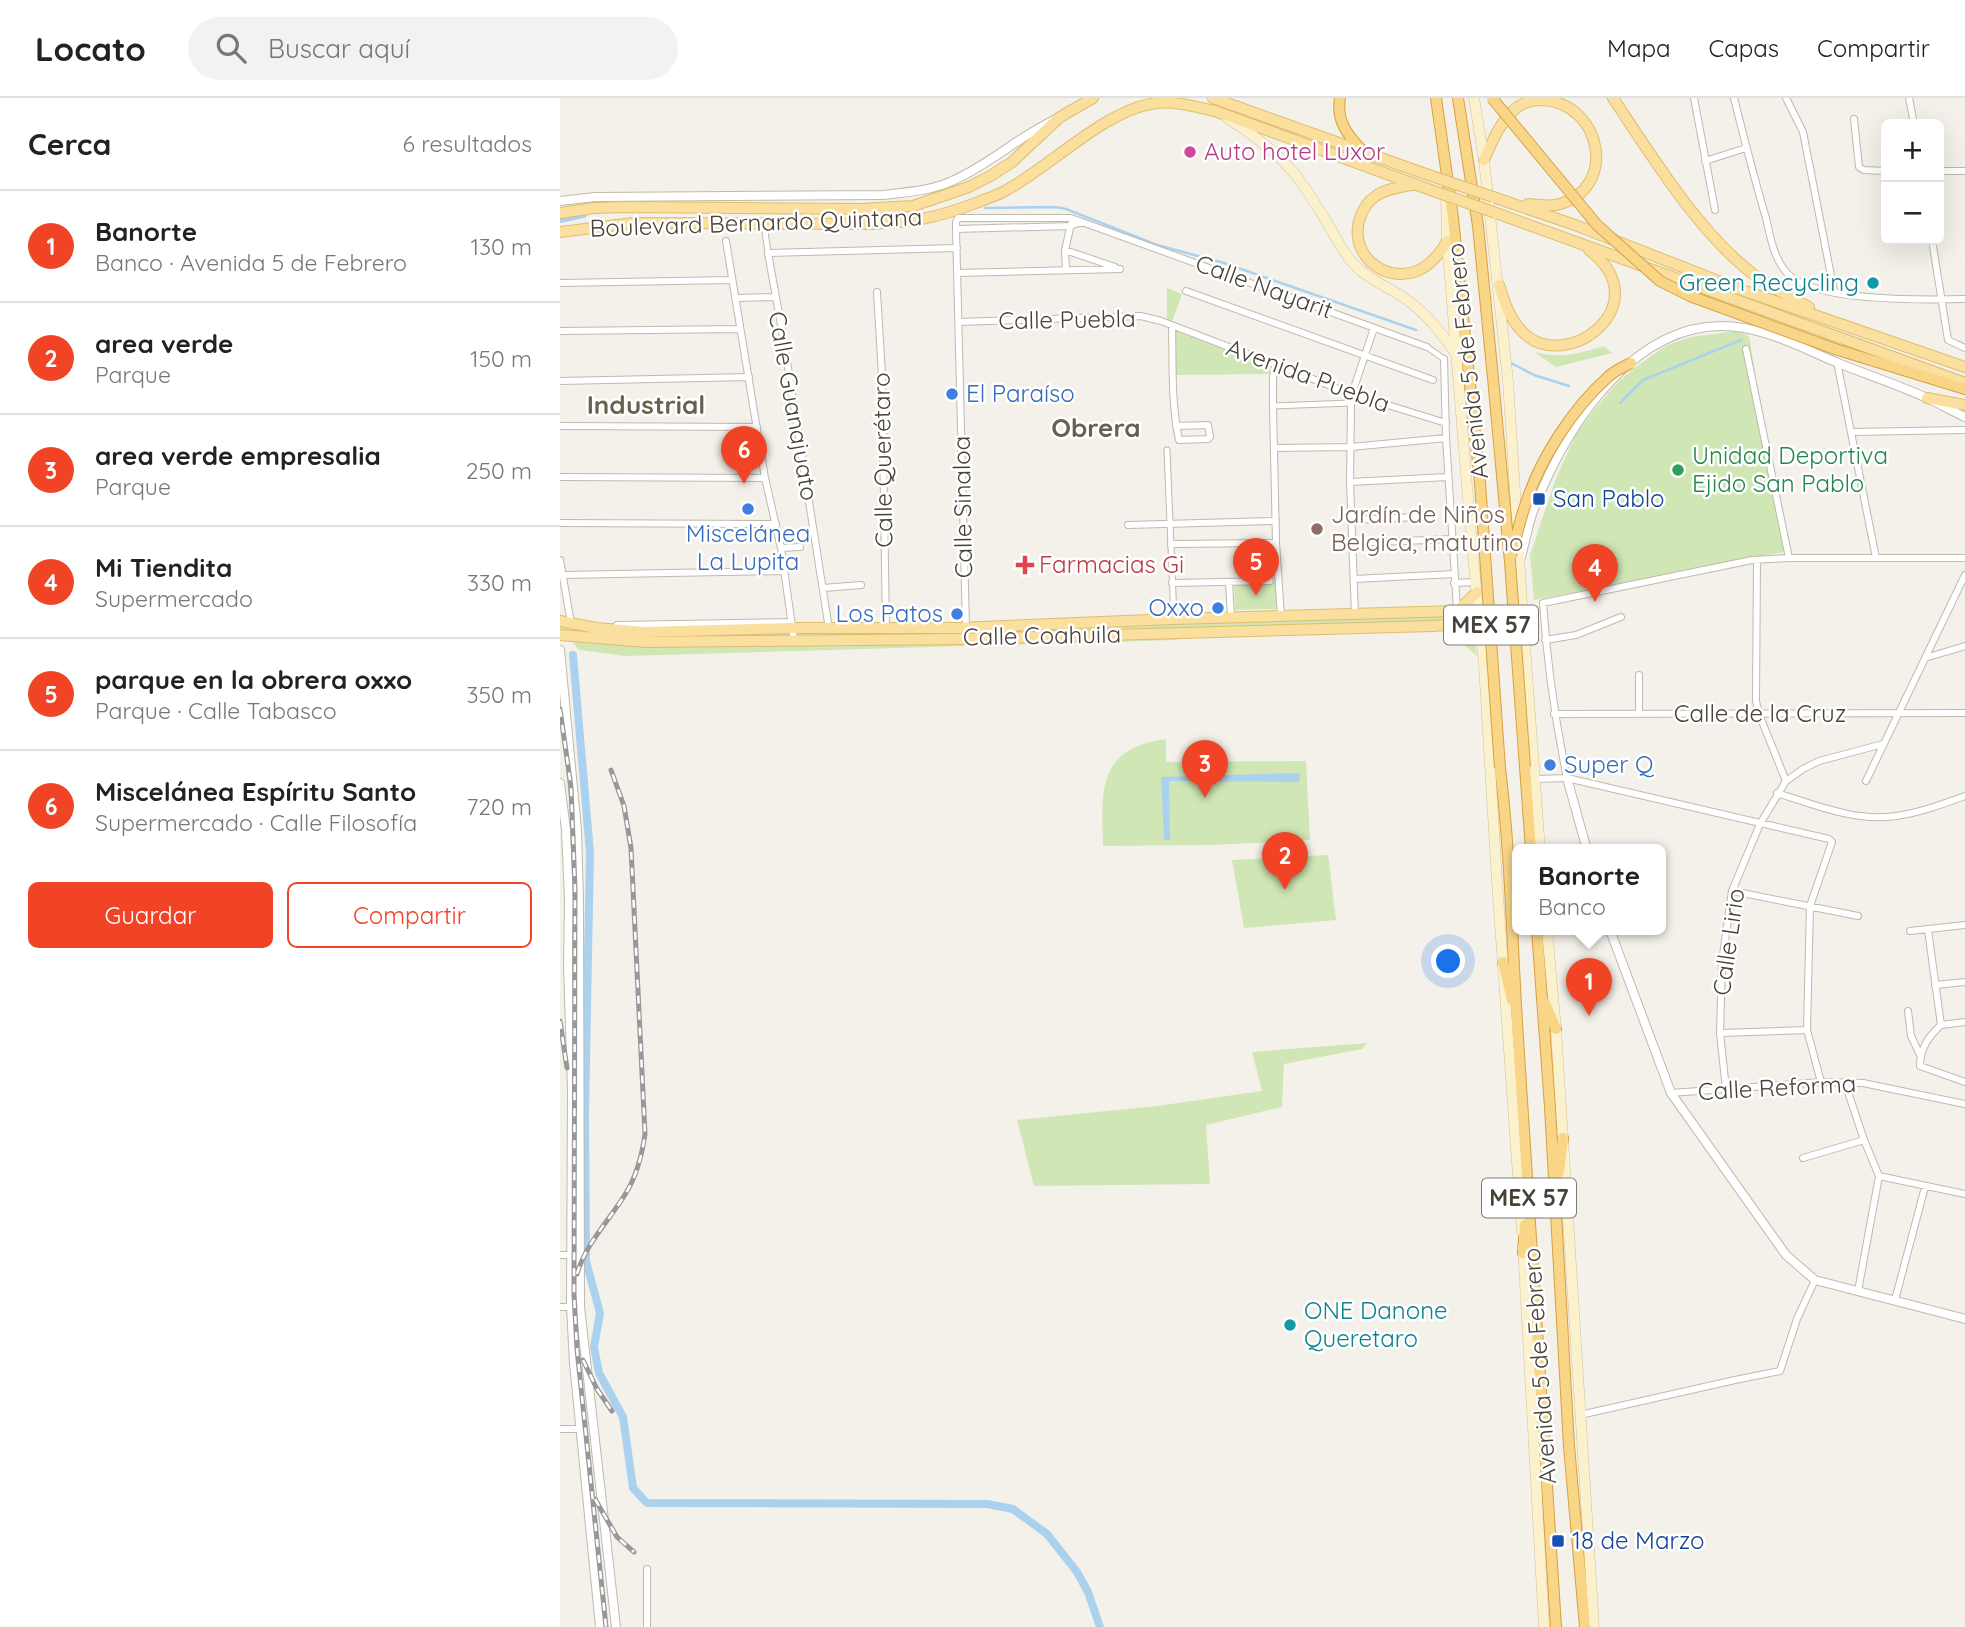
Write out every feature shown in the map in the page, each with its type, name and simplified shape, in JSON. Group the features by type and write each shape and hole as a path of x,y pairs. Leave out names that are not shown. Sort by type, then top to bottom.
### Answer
{"highway":[{"path":"1340,98 1343,127 1362,150"},
{"path":"1427,98 1440,120"},
{"name":"Avenida 5 de Febrero","path":"1436,98 1453,218 1480,483 1512,905"},
{"name":"Avenida 5 de Febrero","path":"1458,98 1478,226 1515,560 1531,844"},
{"path":"1492,98 1597,225 1660,281 1690,296 1835,349 1965,389"},
{"path":"1515,560 1526,501 1552,449 1583,402 1610,375 1631,363"},
{"name":"Avenida 5 de Febrero","path":"1513,935 1556,1627"},
{"name":"Avenida 5 de Febrero","path":"1536,935 1569,1446 1585,1627"},
{"path":"1503,962 1518,1026"},
{"path":"1541,991 1556,1029"},
{"path":"1555,1203 1563,1138"},
{"path":"1523,1252 1528,1188"}],"main road":[{"name":"Boulevard Bernardo Quintana","path":"1060,117 1093,98"},
{"path":"1213,98 1575,225 1739,289 1965,367"},
{"name":"Avenida 5 de Febrero","path":"1474,98 1484,160 1508,381 1515,560 1523,619 1541,844"},
{"path":"1614,98 1656,162 1703,224 1725,248 1752,273 1773,287 1806,306 1866,332"},
{"path":"1484,160 1495,133 1513,111 1534,100 1548,100 1566,106 1580,115 1590,129 1596,147 1596,163 1591,178 1583,191 1569,201 1558,205 1531,205 1496,198"},
{"name":"Boulevard Bernardo Quintana","path":"560,232 633,223 872,224 928,219 1004,192 1106,122 1129,111 1157,103 1183,104 1215,111 1965,383"},
{"path":"1215,111 1244,129 1294,173 1342,249 1360,271 1425,314 1457,355"},
{"path":"560,213 626,207 861,209 913,206 970,187 1012,162 1060,117"},
{"name":"Avenida 5 de Febrero","path":"1443,144 1447,241 1485,665 1544,1627"},
{"path":"1413,184 1375,196 1364,208 1359,223 1358,242 1366,258 1383,271 1403,274 1430,263 1439,256 1447,241"},
{"path":"1499,285 1508,312 1521,331 1535,341 1552,346 1572,344 1590,335 1608,319 1615,303 1615,284 1605,265 1595,255 1564,238"},
{"path":"1927,398 1964,412"},
{"path":"1457,611 1476,587"},
{"name":"Calle Coahuila","path":"560,635 791,625 830,629 966,628 1457,611"},
{"name":"Calle Coahuila","path":"566,622 595,633 646,642 959,639 1458,624 1523,619"},
{"name":"Avenida 5 de Febrero","path":"1547,935 1556,1029 1594,1627"}],"street":[{"path":"1694,98 1715,211"},
{"path":"1734,98 1773,244 1782,266 1794,280 1835,292 1876,299 1965,299"},
{"path":"1786,98 1803,132 1835,292"},
{"path":"1909,98 1913,119"},
{"name":"Boulevard Bernardo Quintana","path":"560,201 595,197 883,195 923,190 951,182 995,157 1039,127 1060,117"},
{"path":"1854,119 1859,167 1881,172"},
{"path":"1705,161 1746,148"},
{"path":"1944,172 1965,171"},
{"path":"1066,270 1065,250 1071,218"},
{"name":"Calle Nayarit","path":"957,219 1071,218 1427,347 1444,359"},
{"name":"Calle Sinaloa","path":"957,219 966,628"},
{"path":"956,229 1070,226 1082,222"},
{"name":"Calle Guanajuato","path":"764,224 830,629"},
{"path":"726,241 765,478 785,571 794,640"},
{"path":"1933,245 1948,340 1965,348"},
{"path":"768,253 957,248"},
{"path":"957,273 1120,269 1065,250"},
{"path":"560,283 732,280"},
{"path":"1186,291 1433,380"},
{"name":"Calle Querétaro","path":"877,292 882,375 886,628"},
{"path":"735,298 775,297"},
{"name":"Calle Puebla","path":"959,323 1141,316 1172,326"},
{"path":"1172,326 1176,426 1179,440 1210,437 1209,427 1206,425 1176,426"},
{"name":"Avenida Puebla","path":"1172,326 1352,394 1446,422"},
{"path":"1631,363 1649,349 1690,329 1712,326 1744,328 1791,342 1927,398"},
{"path":"1355,615 1350,482 1351,403 1374,328"},
{"path":"560,331 740,329"},
{"path":"1746,349 1789,558"},
{"path":"1444,359 1448,477 1458,624"},
{"path":"1837,362 1876,558"},
{"path":"1279,366 1273,376 1273,405 1276,543 1281,616"},
{"path":"560,382 749,377"},
{"path":"1273,405 1351,403"},
{"path":"1851,432 1965,433 1964,412"},
{"path":"560,426 757,427"},
{"path":"1274,448 1351,447 1446,438"},
{"path":"1167,450 1174,619"},
{"path":"560,477 765,478"},
{"path":"1350,482 1448,477"},
{"path":"1352,520 1418,517"},
{"path":"1128,525 1276,521"},
{"path":"560,523 776,524"},
{"path":"1354,543 1453,539"},
{"path":"1171,544 1276,543"},
{"path":"781,548 800,547"},
{"path":"1585,844 1567,778 1554,714 1543,603 1757,560 1965,558"},
{"path":"560,560 566,622"},
{"path":"1757,560 1756,701 1759,715 1786,781 1819,761 1883,744"},
{"path":"562,575 785,571"},
{"path":"1354,579 1454,574"},
{"path":"1866,781 1965,575"},
{"path":"1172,583 1270,581"},
{"path":"1229,582 1231,617"},
{"path":"1454,583 1476,587"},
{"path":"823,588 861,585"},
{"path":"1545,640 1576,635 1621,617"},
{"path":"1925,658 1965,646"},
{"path":"560,650 577,830 580,1307 616,1627"},
{"path":"1639,675 1639,714"},
{"name":"Calle de la Cruz","path":"1554,714 1965,713"},
{"path":"1536,779 1567,778 1829,839 1832,842 1810,906 1807,1030 1821,1082"},
{"name":"Calle Lirio","path":"1726,1089 1720,1033 1722,962 1732,891 1760,824 1786,781"},
{"path":"560,783 566,830 569,899 571,1307 600,1627"},
{"path":"1777,793 1835,811 1865,816 1895,816 1932,808 1965,796"},
{"path":"1732,891 1858,916"},
{"path":"1910,931 1965,925"},
{"path":"1928,930 1941,1025"},
{"path":"1612,935 1671,1093 1786,1255 1815,1280 1965,1319"},
{"path":"1935,985 1965,982"},
{"path":"1908,1011 1911,1036 1920,1055 1920,1066 1965,1082"},
{"path":"1920,1055 1930,1035 1941,1025 1965,1022"},
{"path":"1720,1033 1807,1030"},
{"name":"Calle Reforma","path":"1671,1093 1821,1082 1879,1086 1965,1104"},
{"path":"1845,1083 1864,1140 1880,1176 1857,1291"},
{"path":"1803,1158 1864,1140"},
{"path":"1880,1176 1965,1194"},
{"path":"1895,1300 1925,1187"},
{"path":"560,1255 570,1255"},
{"path":"1580,1415 1780,1371 1797,1319 1815,1280"},
{"path":"560,1307 571,1307"},
{"path":"560,1429 580,1429"},
{"path":"647,1569 648,1627"}],"green space":[{"path":"1167,288 1182,294 1172,322 1167,319"},
{"path":"1172,330 1271,366 1270,374 1173,375"},
{"path":"1737,331 1749,336 1784,552 1534,600 1530,555 1556,478 1576,434 1591,414 1616,384 1667,345 1691,337"},
{"path":"1604,346 1612,353 1556,367 1534,352 1569,355"},
{"path":"1276,582 1277,609 1235,610 1234,583"},
{"path":"1450,616 1452,626 1472,628 1477,656 1445,629 1179,632 1177,640 625,656 579,650 563,631 560,631 560,626 629,634"},
{"path":"1166,739 1166,762 1306,761 1310,840 1213,845 1103,846 1102,806 1108,774 1127,752 1144,744"},
{"path":"1328,855 1336,920 1244,928 1232,860"},
{"path":"1367,1043 1362,1049 1284,1064 1282,1107 1206,1125 1210,1184 1034,1186 1017,1120 1157,1106 1262,1091 1252,1052"}],"water":[{"path":"1300,773 1299,782 1169,781 1170,840 1164,840 1161,777"}],"waterway":[{"path":"985,208 1066,209 1157,245 1224,263 1416,330"},
{"path":"560,219 583,214"},
{"path":"1620,403 1643,380 1741,340"},
{"path":"1511,363 1534,375 1569,386"},
{"path":"573,655 590,853 585,1112 586,1261 600,1313 594,1347 599,1373 623,1417 633,1488 647,1503 987,1504 1013,1509 1047,1534 1077,1572 1088,1592 1100,1627"}],"railway":[{"path":"560,709 571,787 575,888 574,1294 577,1349 606,1627"},
{"path":"577,1274 592,1242 630,1186 645,1134 631,848 624,806 611,770"},
{"path":"560,1021 567,1068"},
{"path":"583,1360 597,1389 612,1411"},
{"path":"595,1499 617,1537 634,1552"}],"place":[{"name":"Auto hotel Luxor","path":"1190,152"},
{"name":"Green Recycling","path":"1873,283"},
{"name":"El Paraíso","path":"952,394"},
{"name":"Unidad Deportiva Ejido San Pablo","path":"1678,470"},
{"name":"Miscelánea Espíritu Santo","path":"744,484"},
{"name":"San Pablo","path":"1539,499"},
{"name":"Miscelánea La Lupita","path":"748,509"},
{"name":"Jardín de Niños Belgica, matutino","path":"1317,529"},
{"name":"Farmacias Gi","path":"1025,565"},
{"name":"parque en la obrera oxxo","path":"1256,596"},
{"name":"Mi Tiendita","path":"1595,602"},
{"name":"Oxxo","path":"1218,608"},
{"name":"Los Patos","path":"957,614"},
{"name":"Super Q","path":"1550,765"},
{"name":"area verde empresalia","path":"1205,798"},
{"name":"area verde","path":"1285,890"},
{"name":"Banorte","path":"1589,1016"},
{"name":"ONE Danone Queretaro","path":"1290,1325"},
{"name":"18 de Marzo","path":"1558,1541"}],"district":[{"name":"Industrial","path":"646,405"},
{"name":"Obrera","path":"1096,428"}]}
